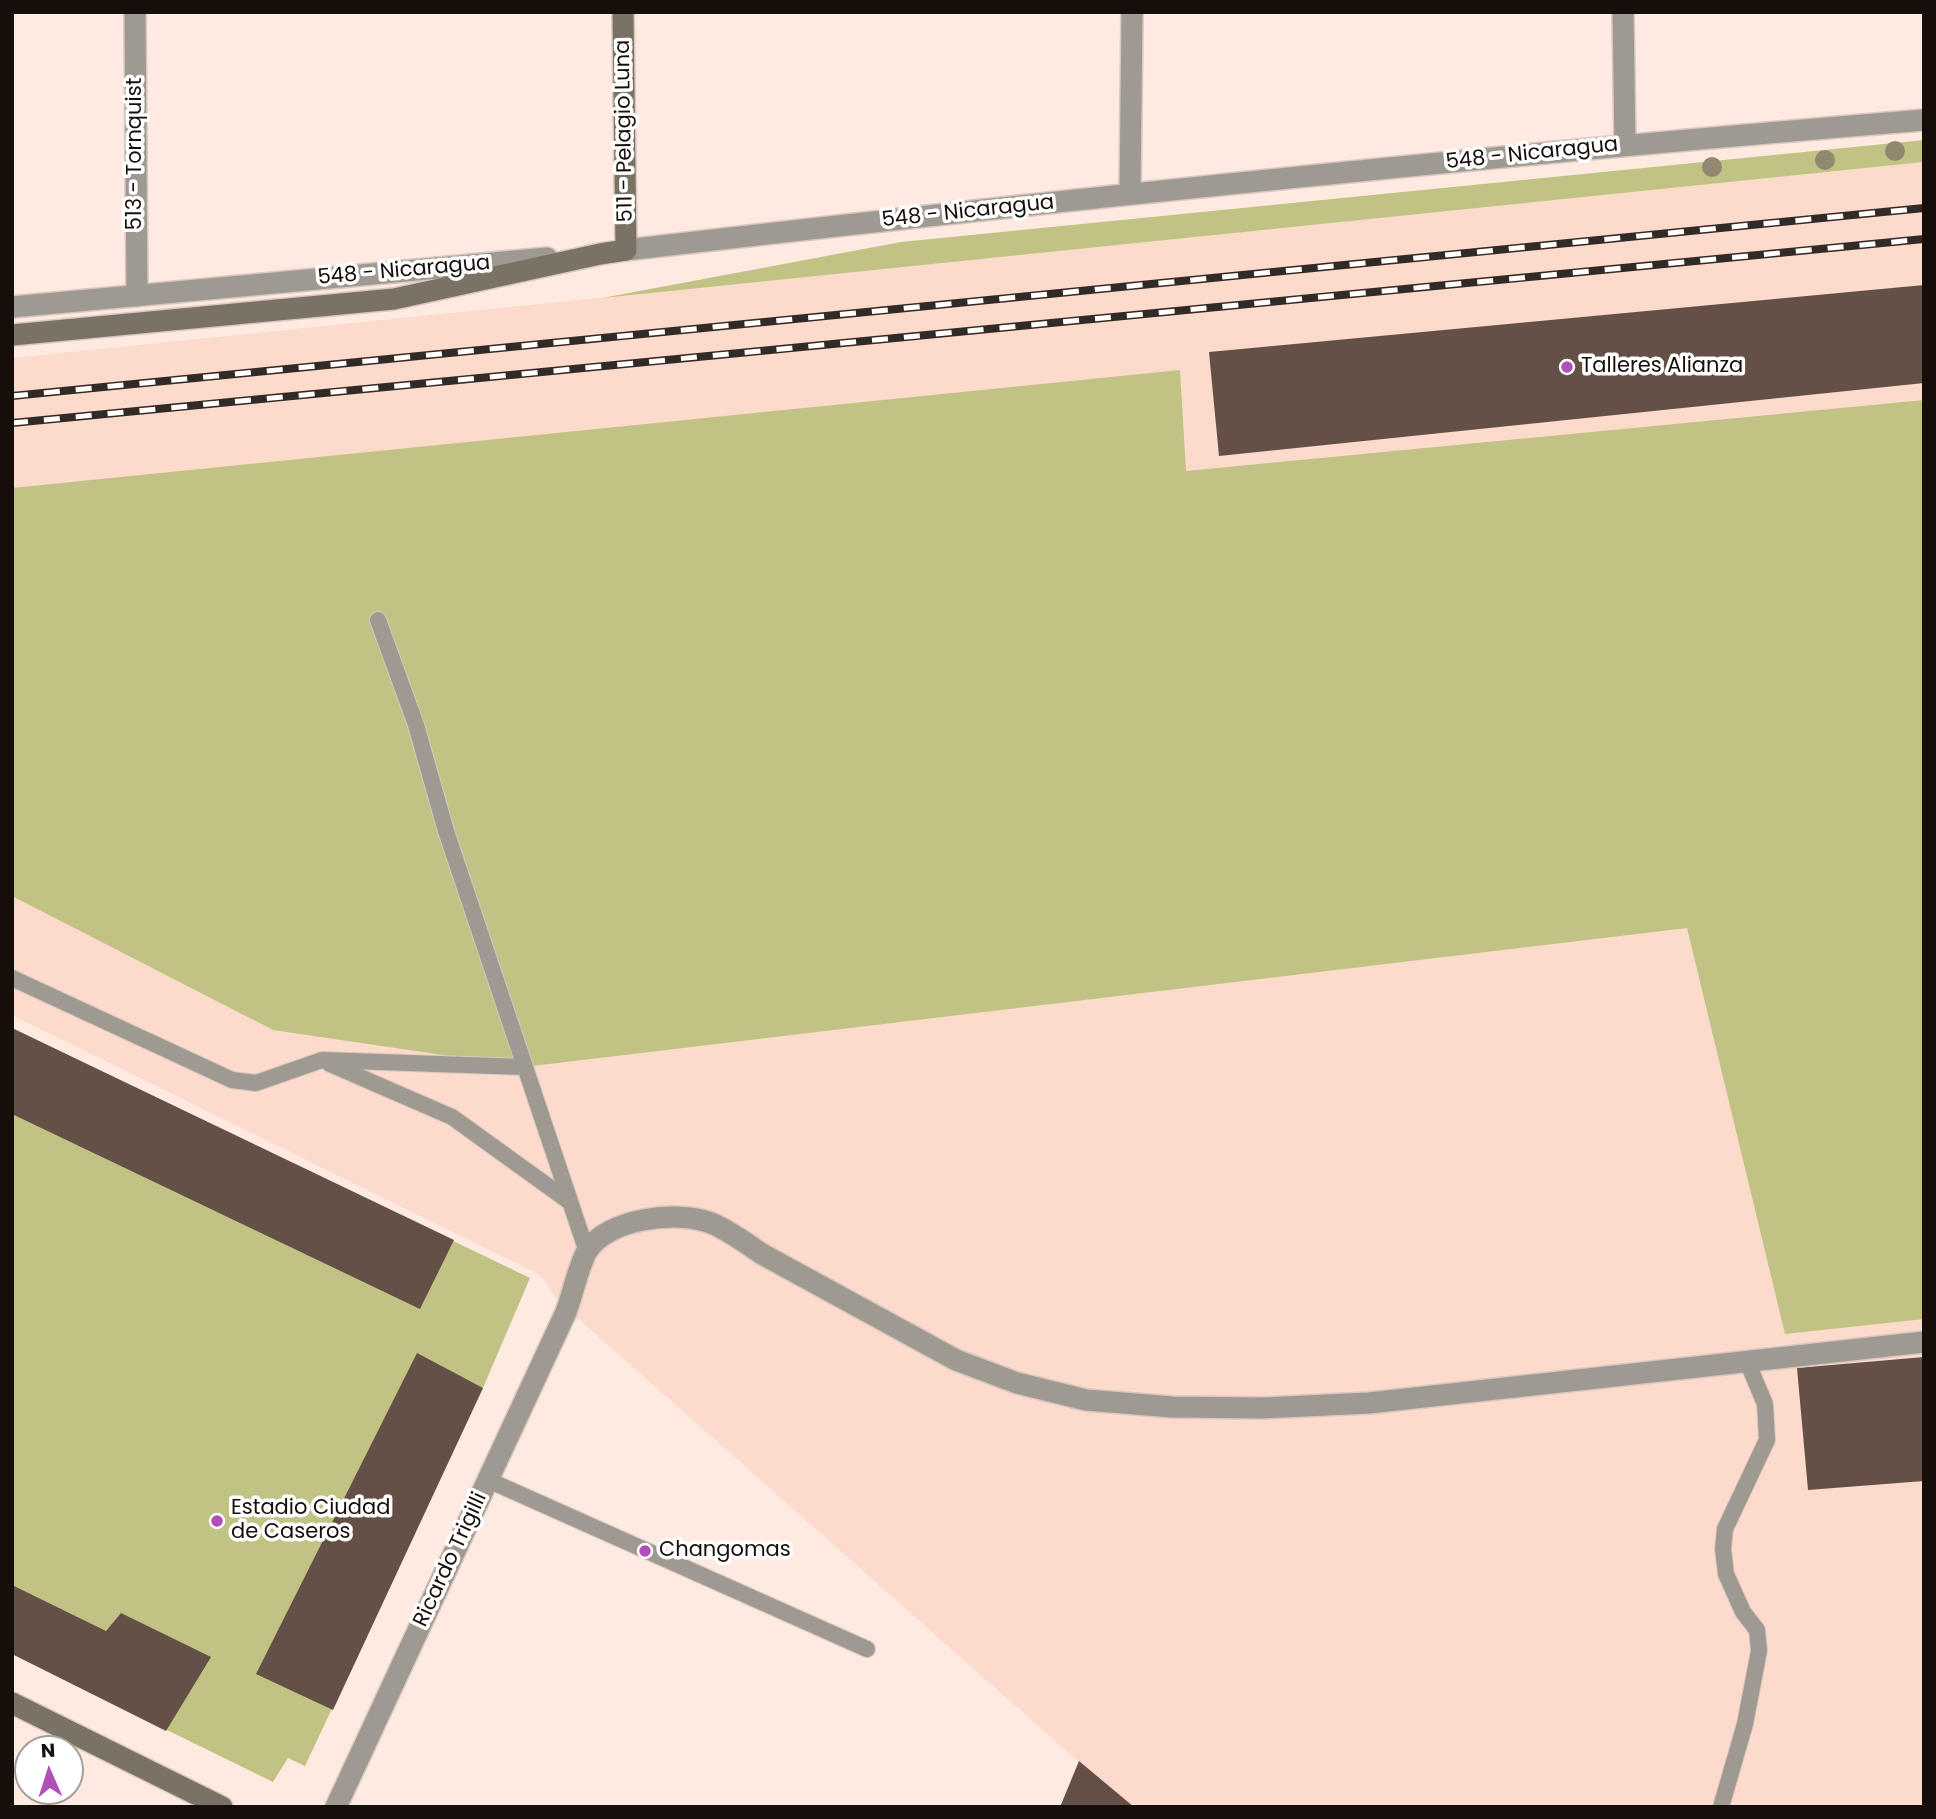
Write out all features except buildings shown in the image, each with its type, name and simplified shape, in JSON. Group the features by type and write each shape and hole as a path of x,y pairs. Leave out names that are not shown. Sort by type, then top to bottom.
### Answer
{"street":[{"name":"513 - Tornquist","path":"135,12 137,296"},
{"name":"511 - Pelagio Luna","path":"623,12 626,250"},
{"path":"1130,194 1132,12"},
{"path":"1623,12 1625,144"},
{"name":"548 - Nicaragua","path":"12,307 600,254 1130,194 1625,144 1924,120"},
{"path":"12,335 394,299 600,254"},
{"path":"587,1251 602,1236 619,1226 650,1219 681,1218 709,1222 956,1360 1017,1382 1086,1400 1172,1407 1262,1408 1369,1403 1924,1342"},
{"name":"Ricardo Trigilli","path":"336,1807 566,1312 587,1251"},
{"path":"12,1703 222,1807"}],"lane":[{"path":"378,621 416,725 446,831 587,1251"},
{"path":"12,978 232,1080 256,1083 322,1060 524,1067"},
{"path":"322,1060 452,1117 570,1202"},
{"path":"1721,1807 1745,1724 1759,1651 1757,1630 1743,1612 1726,1574 1723,1549 1725,1528 1767,1440 1765,1404 1747,1361"},
{"path":"488,1480 867,1649"}],"shaded area":[{"path":"1924,162 1924,1807 1134,1807 1071,1755 580,1320 566,1312 540,1275 12,1015 12,358"}],"green space":[{"path":"1924,140 1924,162 602,298 901,242"},
{"path":"1180,370 1186,471 1924,400 1924,1319 1785,1334 1687,928 524,1067 273,1030 12,896 12,488"},
{"name":"Estadio Ciudad de Caseros","path":"12,1028 530,1278 483,1388 305,1766 288,1758 273,1782 12,1654"}],"railway":[{"path":"12,396 1924,208"},
{"path":"12,423 1924,239"}],"place":[{"name":"Talleres Alianza","path":"1567,367"},
{"name":"Estadio Ciudad de Caseros","path":"217,1521"},
{"name":"Changomas","path":"645,1551"}]}
